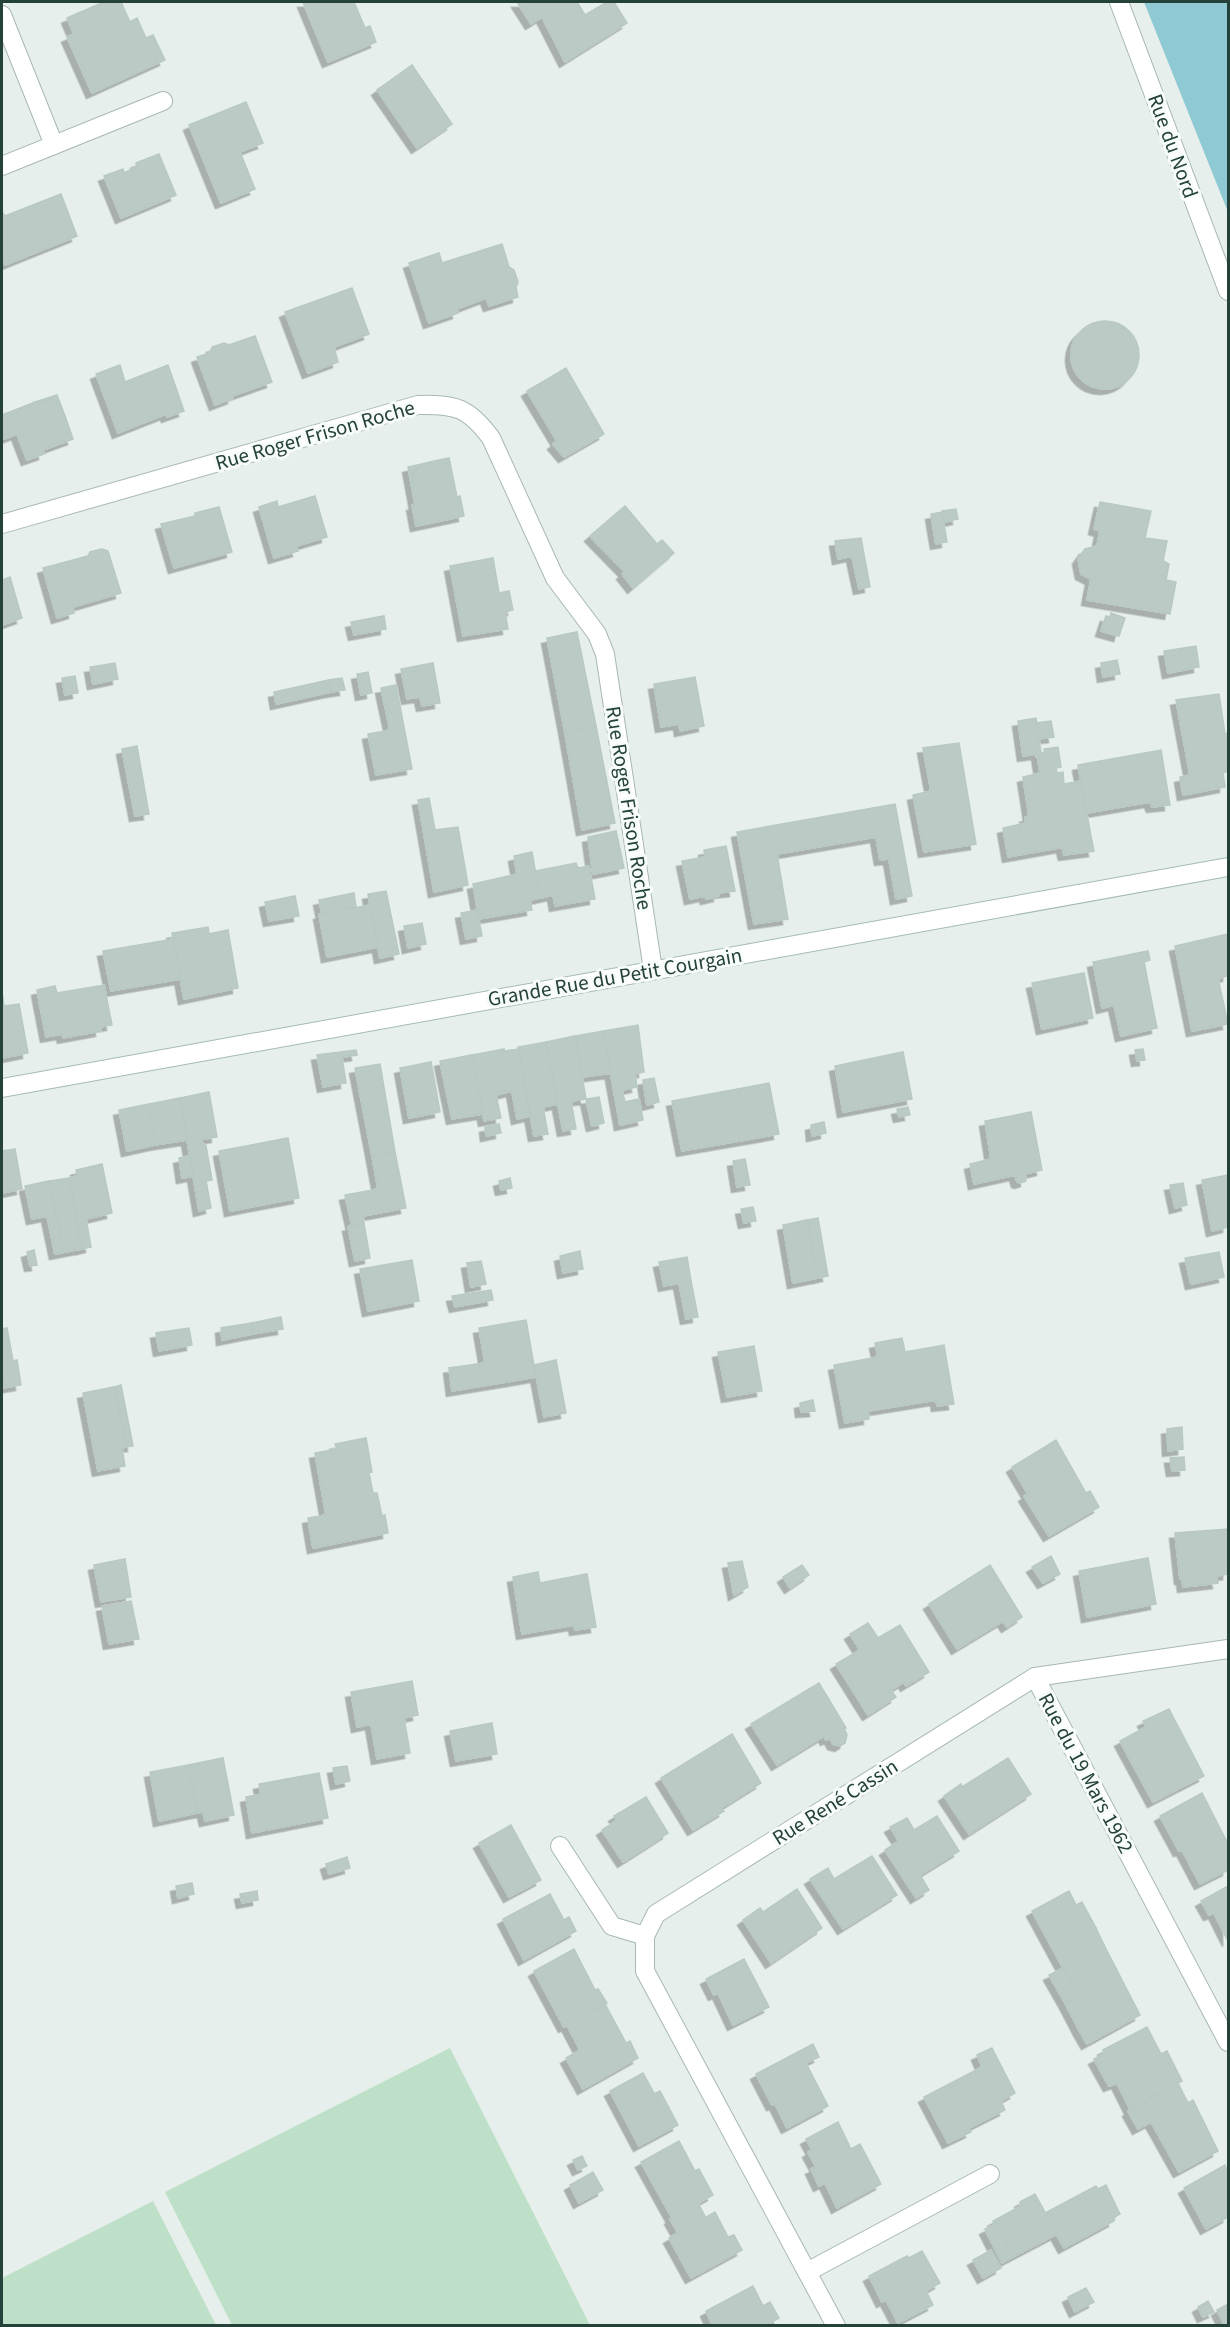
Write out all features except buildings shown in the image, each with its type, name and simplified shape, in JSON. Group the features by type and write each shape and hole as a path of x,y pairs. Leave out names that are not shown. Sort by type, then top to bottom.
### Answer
{"street":[{"name":"Rue du Nord","path":"1119,2 1228,291"},
{"path":"2,15 54,145"},
{"path":"2,166 163,101"},
{"name":"Rue Roger Frison Roche","path":"2,524 418,405 441,404 460,408 477,420 491,438 555,578 597,634 605,654 653,970"},
{"name":"Grande Rue du Petit Courgain","path":"2,1088 1228,867"},
{"name":"Rue du 19 Mars 1962","path":"1228,1649 1035,1677 1228,2042"},
{"name":"Rue René Cassin","path":"645,1936 656,1914 1035,1677"},
{"path":"560,1846 612,1926 645,1936 645,1971 836,2325"},
{"path":"807,2272 990,2174"}],"green space":[{"path":"450,2048 590,2325 232,2325 165,2192"},
{"path":"153,2201 216,2325 2,2325 2,2278"}],"water":[{"path":"1144,2 1228,2 1228,212"}]}
